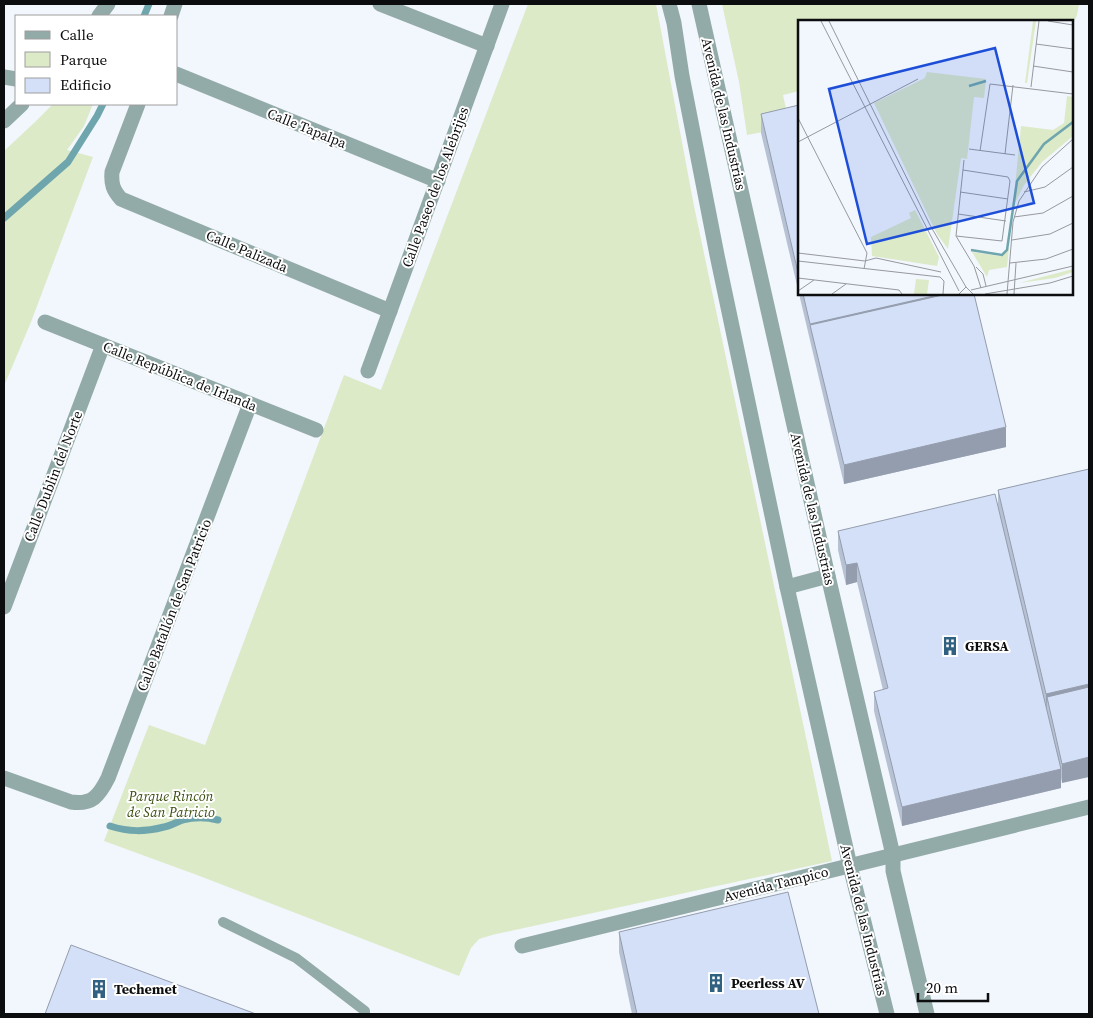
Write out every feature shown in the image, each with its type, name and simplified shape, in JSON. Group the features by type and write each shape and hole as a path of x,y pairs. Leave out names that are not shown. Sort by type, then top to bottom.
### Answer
{"street":[{"path":"100,15 108,4"},
{"path":"380,4 487,46"},
{"name":"Calle Paseo de los Alebrijes","path":"368,371 502,4"},
{"name":"Avenida de las Industrias","path":"669,4 717,254 787,587 850,866 887,1014"},
{"name":"Avenida de las Industrias","path":"700,4 828,576 893,855 893,871 927,1014"},
{"name":"Calle Tapalpa","path":"178,75 438,181"},
{"path":"4,121 21,105"},
{"name":"Calle Palizada","path":"138,105 112,172 111,182 121,198 390,311"},
{"name":"Calle República de Irlanda","path":"45,322 316,430"},
{"name":"Calle Dublin del Norte","path":"4,608 103,345"},
{"name":"Calle Batallón de San Patricio","path":"4,778 71,802 91,801 100,792 108,778 250,404"},
{"path":"787,587 828,576"},
{"name":"Avenida Tampico","path":"522,946 1089,807"}],"lane":[{"path":"223,922 296,958 365,1010 365,1014"}],"green space":[{"name":"Parque Rincón de San Patricio","path":"528,4 656,4 694,206 832,861 479,939 471,948 459,976 104,841 149,725 205,745 344,375 381,390"},
{"path":"722,4 1079,4 1073,24 1073,20 798,20 798,91 783,95 790,127 747,135 739,82"},
{"path":"52,105 93,105 84,126 67,150 93,157 31,322 4,386 4,151"}],"building":[{"path":"798,105 798,273 761,114"},
{"path":"803,295 938,295 810,324"},
{"path":"943,295 974,295 1006,427 844,465 810,325"},
{"path":"1089,469 1089,684 1046,694 998,490"},
{"name":"GERSA","path":"995,494 1061,769 902,807 874,692 888,688 857,563 846,565 838,531"},
{"path":"1089,687 1089,757 1062,764 1047,697"},
{"name":"Peerless AV","path":"788,892 819,1014 637,1014 619,932"},
{"path":"71,945 256,1014 45,1014"}],"waterway":[{"path":"144,15 149,4"},
{"path":"4,218 68,162 102,105"},
{"path":"110,826 130,830 143,830 157,829 191,818 218,820"}],"place":[{"name":"GERSA","path":"950,646"},
{"name":"Peerless AV","path":"716,983"},
{"name":"Techemet","path":"99,989"}]}
